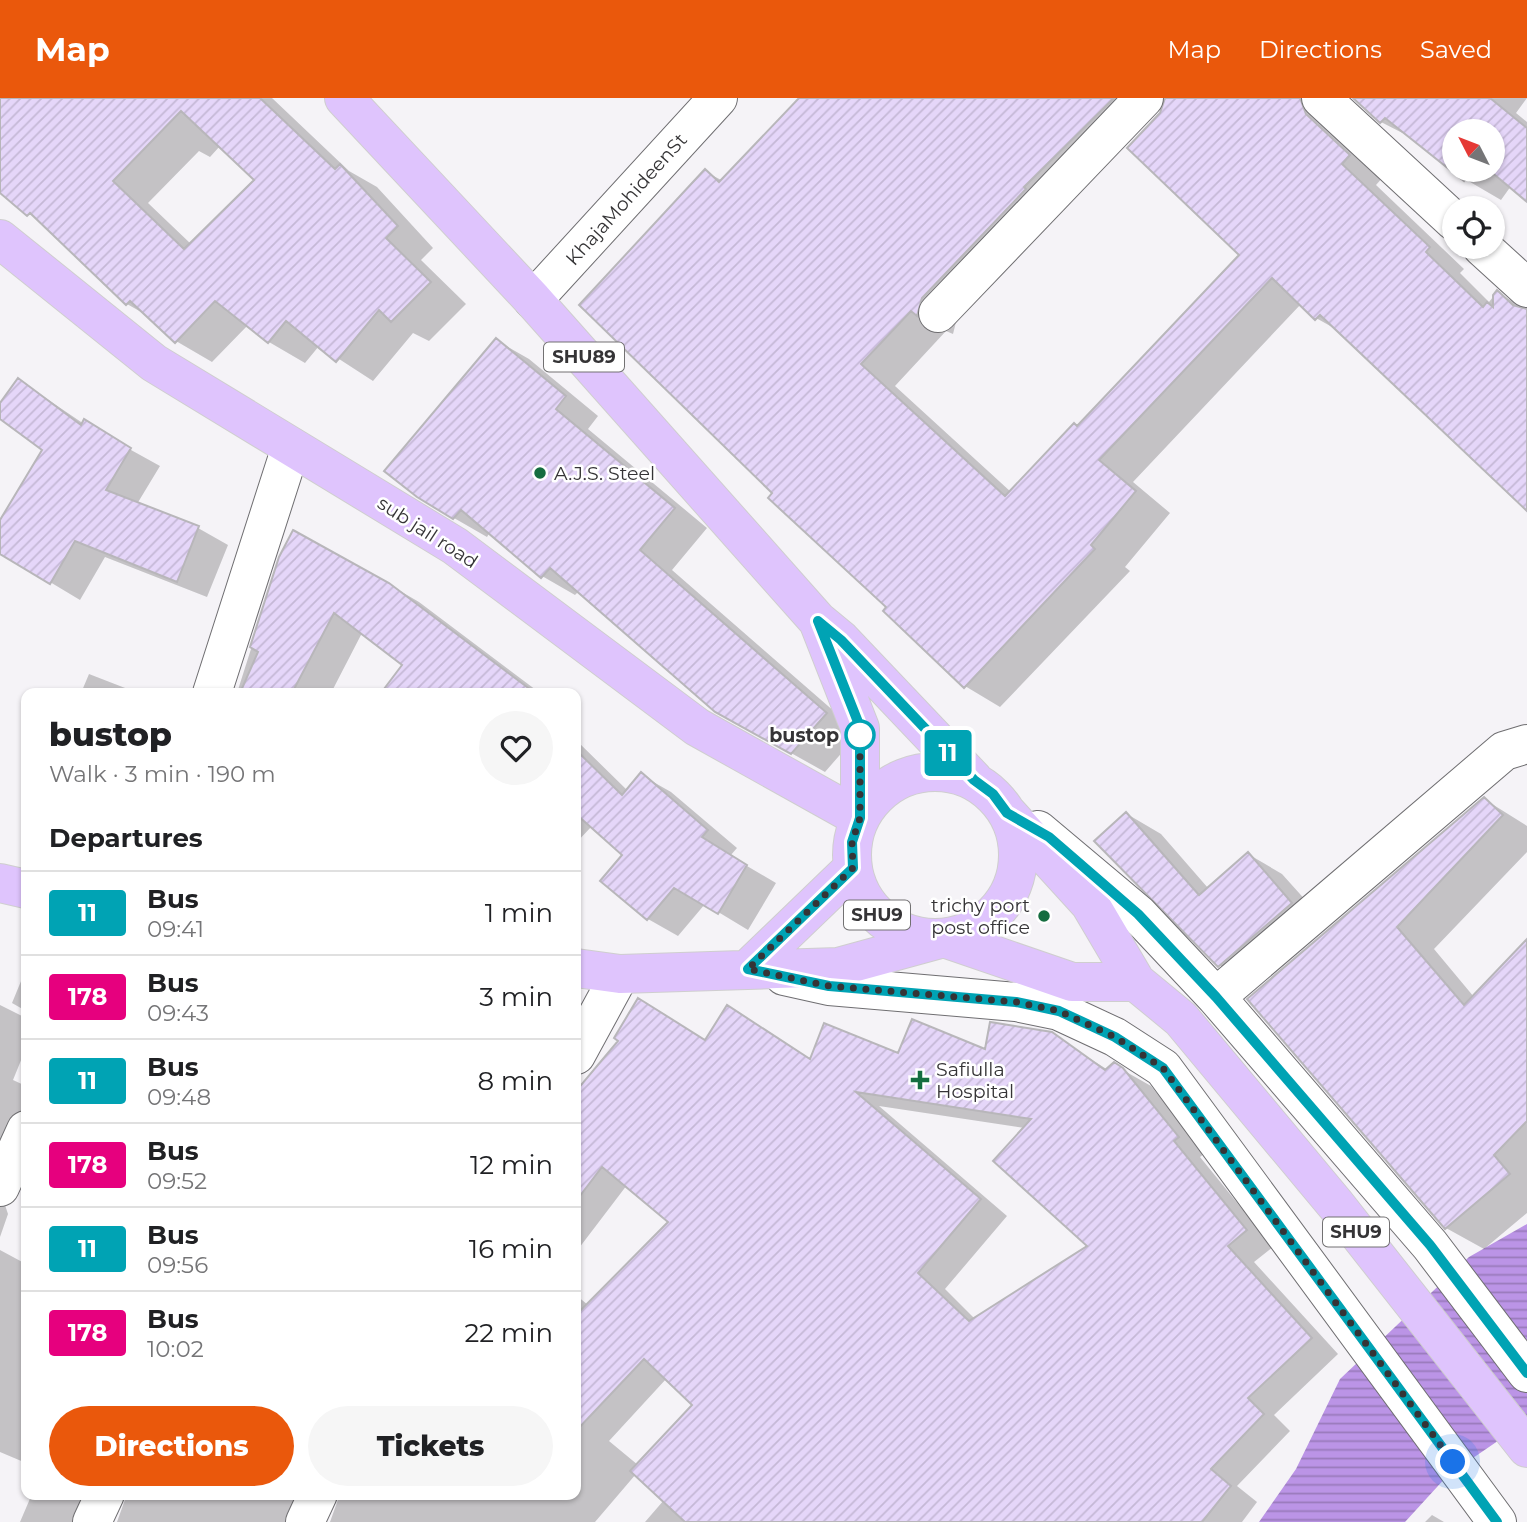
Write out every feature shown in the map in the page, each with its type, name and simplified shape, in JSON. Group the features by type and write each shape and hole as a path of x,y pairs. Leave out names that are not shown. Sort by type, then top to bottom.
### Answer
{"main road":[{"name":"SHU89","path":"344,98 533,300 818,621 841,640 974,780"},
{"name":"sub jail road","path":"0,239 154,363 455,546 697,727 860,818"},
{"name":"SHU89","path":"818,621 860,727 860,818"},
{"name":"SHU9","path":"1136,982 1072,982 944,938 918,937 894,928 875,913 860,892 853,868 852,842 860,818 876,797 897,780 922,772 949,772 974,780 993,794 1090,904 1136,982 1181,1020 1336,1205 1527,1448"},
{"name":"SHU9","path":"581,969 620,974 838,967 970,930 993,915 1009,893 1018,866 1017,839 1007,813"},
{"path":"748,969 853,868"},
{"path":"0,883 21,888"}],"street":[{"name":"KhajaMohideenSt","path":"533,300 718,98"},
{"path":"938,313 1143,98"},
{"path":"1321,98 1442,210"},
{"path":"1495,259 1527,288"},
{"path":"214,688 291,447"},
{"path":"1216,997 1504,751 1527,744"},
{"path":"1007,813 1049,837 1138,914 1216,997 1430,1245 1527,1373"},
{"path":"748,969 829,986 1016,1002 1059,1011 1115,1037 1163,1068 1199,1113 1339,1309 1491,1514"},
{"path":"581,1046 620,974"},
{"path":"8,1176 21,1143"},
{"path":"92,1522 102,1500"},
{"path":"305,1522 315,1500"}],"shaded area":[{"path":"1527,1224 1527,1421 1448,1475 1405,1522 1259,1522 1296,1469 1340,1379 1469,1257"}],"building":[{"path":"0,98 260,98 335,169 340,164 398,226 386,238 431,282 391,322 379,310 336,362 286,321 268,343 215,301 175,343 130,301 126,305 30,213 27,216 0,193","holes":["181,111 254,180 184,249 113,181"]},
{"path":"799,98 1114,98 1024,187 1026,189 922,298 917,316 911,311 861,364 1005,496 1074,423 1077,426 1239,255 1127,148 1160,113 1165,98 1300,98 1306,114 1350,155 1342,164 1430,247 1426,252 1483,307 1487,302 1493,307 1493,295 1497,290 1513,305 1527,309 1527,511 1320,315 1315,320 1272,278 1099,460 1136,491 1091,545 1095,549 964,688 883,611 886,607 768,498 772,493 579,305 705,169 719,182"},
{"path":"1353,98 1490,98 1527,128 1527,202 1503,182 1505,119 1442,119 1442,163 1385,118 1380,123"},
{"path":"496,338 566,396 556,409 675,508 640,550 827,713 791,754 715,712 550,568 541,578 461,510 453,519 417,497 384,471"},
{"path":"18,378 81,425 84,419 131,448 106,490 199,526 177,582 75,541 50,584 0,554 0,520 42,450 0,419 0,403"},
{"path":"293,530 389,583 528,688 385,688 402,665 334,613 295,688 242,688 258,652 250,647 279,557"},
{"path":"581,755 622,795 641,772 708,830 702,837 747,865 718,914 674,888 647,920 600,881 622,855 581,818"},
{"path":"1484,797 1503,815 1397,927 1464,1005 1527,939 1527,1121 1494,1155 1510,1174 1445,1229 1247,999"},
{"path":"1126,812 1199,895 1248,852 1292,903 1218,967 1094,841"},
{"path":"638,998 705,1040 727,1005 810,1059 824,1023 898,1053 912,1019 985,1049 990,1022 1052,1032 1105,1070 1114,1062 1123,1068 1179,1137 1174,1141 1247,1230 1228,1246 1312,1338 1248,1398 1264,1414 1211,1469 1231,1486 1202,1522 685,1522 630,1471 692,1405 644,1359 581,1426 581,1310 668,1222 602,1167 581,1194 581,1085 618,1041 614,1038","holes":["856,1092 1031,1119 993,1161 1087,1246 969,1321 918,1273 981,1199"]}],"bus line":[{"name":"11","path":"1497,1522 1339,1309 1199,1113 1163,1068 1115,1037 1059,1011 1016,1002 829,986 748,969 853,868 852,842 860,818 860,727 818,621 841,640 974,780 993,794 1007,813 1049,837 1138,914 1216,997 1430,1245 1527,1373"}],"place":[{"name":"A.J.S. Steel","path":"540,473"},
{"name":"bustop","path":"860,735"},
{"name":"trichy port post office","path":"1044,916"},
{"name":"Safiulla Hospital","path":"920,1080"}],"route":[{"path":"860,735 860,727 860,818 852,842 853,868 748,969 829,986 1016,1002 1059,1011 1115,1037 1163,1068 1199,1113 1339,1309 1453,1462"}]}
